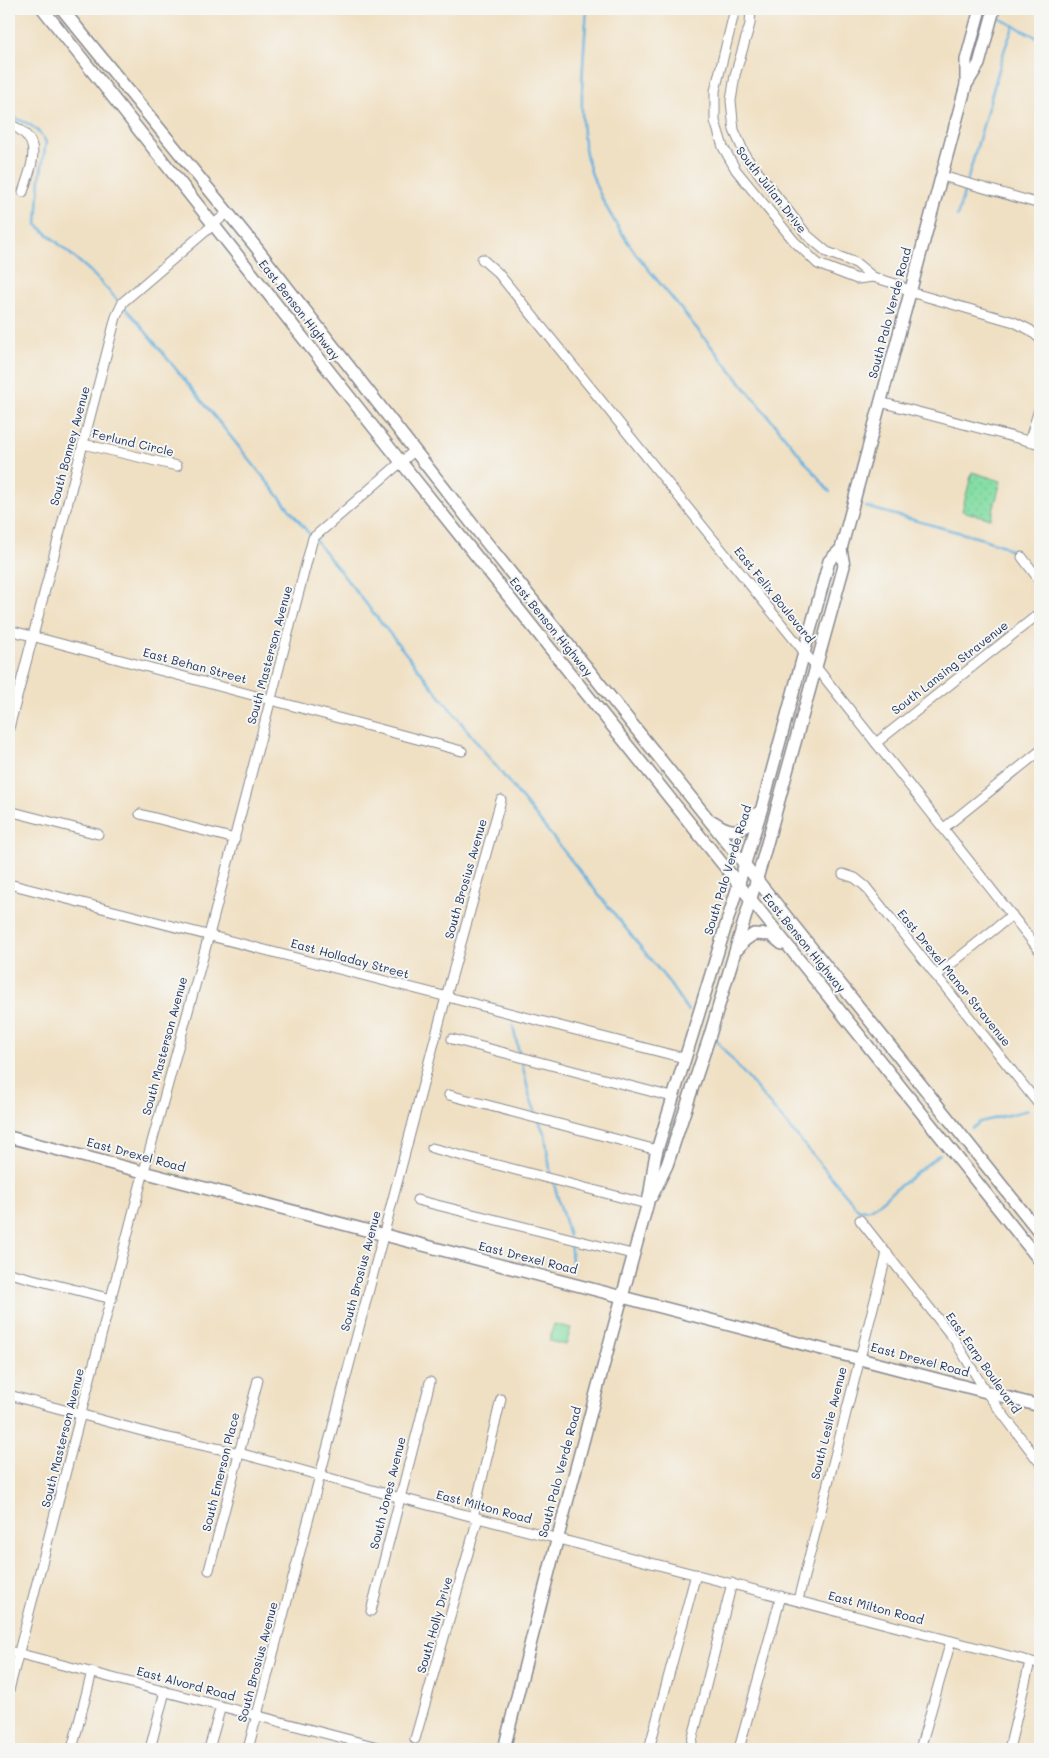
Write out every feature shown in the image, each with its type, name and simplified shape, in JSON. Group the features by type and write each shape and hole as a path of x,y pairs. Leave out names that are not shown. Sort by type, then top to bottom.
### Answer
{"main road":[{"name":"East Benson Highway","path":"42,9 545,643 1040,1261"},
{"name":"East Benson Highway","path":"62,9 255,246 414,451 1040,1233"},
{"name":"South Palo Verde Road","path":"504,1749 557,1538 632,1254 648,1204 667,1165 734,954 844,566 841,549 966,85 966,60 980,9"},
{"name":"South Palo Verde Road","path":"966,85 979,64 994,9"},
{"name":"South Palo Verde Road","path":"648,1204 657,1150 764,800 829,561 841,549"},
{"path":"545,643 558,631"},
{"path":"704,814 720,826 738,830 749,826 764,800"},
{"path":"734,954 744,941 754,934 763,933 771,935 798,958"},
{"name":"East Drexel Road","path":"9,1137 1040,1406"}],"street":[{"name":"South Julian Drive","path":"735,9 715,91 715,121 723,147 736,170 785,230 818,264 857,279 873,277"},
{"name":"South Julian Drive","path":"751,9 750,24 738,64 731,101 734,130 746,157 808,235 827,252 856,263 873,277 899,285 910,292 1014,322 1030,330 1040,339"},
{"path":"723,60 738,64"},
{"path":"9,124 21,130 29,138 34,150 23,192"},
{"path":"942,176 1040,204"},
{"name":"South Bonney Avenue","path":"9,728 116,317 123,302 213,223 227,213"},
{"path":"785,230 793,217"},
{"name":"East Felix Boulevard","path":"482,260 498,273 805,653 1040,951"},
{"path":"880,402 1040,444"},
{"path":"1029,442 1040,406"},
{"name":"Ferlund Circle","path":"83,444 177,466"},
{"name":"South Masterson Avenue","path":"9,1690 144,1171 235,839 313,538 414,451"},
{"path":"1022,557 1040,581"},
{"name":"South Lansing Stravenue","path":"876,743 1040,613"},
{"name":"East Behan Street","path":"9,630 462,751"},
{"path":"944,828 1040,751"},
{"name":"South Brosius Avenue","path":"248,1749 446,997 501,800"},
{"path":"9,811 98,834"},
{"path":"140,814 235,839"},
{"name":"East Drexel Manor Stravenue","path":"843,874 855,878 865,886 1040,1106"},
{"name":"East Holladay Street","path":"9,884 684,1058"},
{"path":"936,976 1012,915"},
{"path":"452,1040 672,1097"},
{"path":"449,1095 657,1150"},
{"path":"432,1148 648,1204"},
{"path":"417,1200 632,1254"},
{"name":"East Earp Boulevard","path":"860,1220 954,1339 986,1392 1040,1463"},
{"name":"South Leslie Avenue","path":"798,1600 858,1358 887,1253"},
{"path":"9,1273 112,1299"},
{"name":"South Emerson Place","path":"209,1570 258,1380"},
{"name":"South Jones Avenue","path":"371,1611 430,1382"},
{"name":"East Milton Road","path":"9,1395 81,1415 239,1453 400,1498 1040,1664"},
{"name":"South Holly Drive","path":"415,1739 476,1517 500,1399"},
{"path":"649,1749 696,1574"},
{"path":"690,1749 732,1583"},
{"path":"739,1749 781,1596"},
{"path":"920,1749 951,1641"},
{"name":"East Alvord Road","path":"9,1651 385,1749"},
{"path":"1009,1749 1030,1662"},
{"path":"72,1749 92,1672"},
{"path":"150,1749 165,1691"},
{"path":"209,1749 221,1706"}],"green space":[{"path":"972,472 1001,481 991,519 962,511"},
{"path":"554,1324 571,1328 566,1345 549,1341"}],"waterway":[{"path":"587,9 582,76 584,143 591,173 603,201 636,254 830,492"},
{"path":"995,16 1040,39"},
{"path":"957,217 1005,48 1014,25"},
{"path":"9,116 31,125 46,142 40,177 37,225 90,271 137,321 311,536"},
{"path":"866,507 983,539 1004,546 1017,555"},
{"path":"315,540 667,980 688,1011"},
{"path":"513,1026 519,1053"},
{"path":"714,1038 859,1210 871,1209 940,1154"},
{"path":"521,1059 530,1098 537,1116"},
{"path":"972,1128 980,1122 1028,1110"},
{"path":"539,1121 545,1135 551,1176"},
{"path":"553,1181 569,1236"},
{"path":"570,1241 573,1272"}]}
